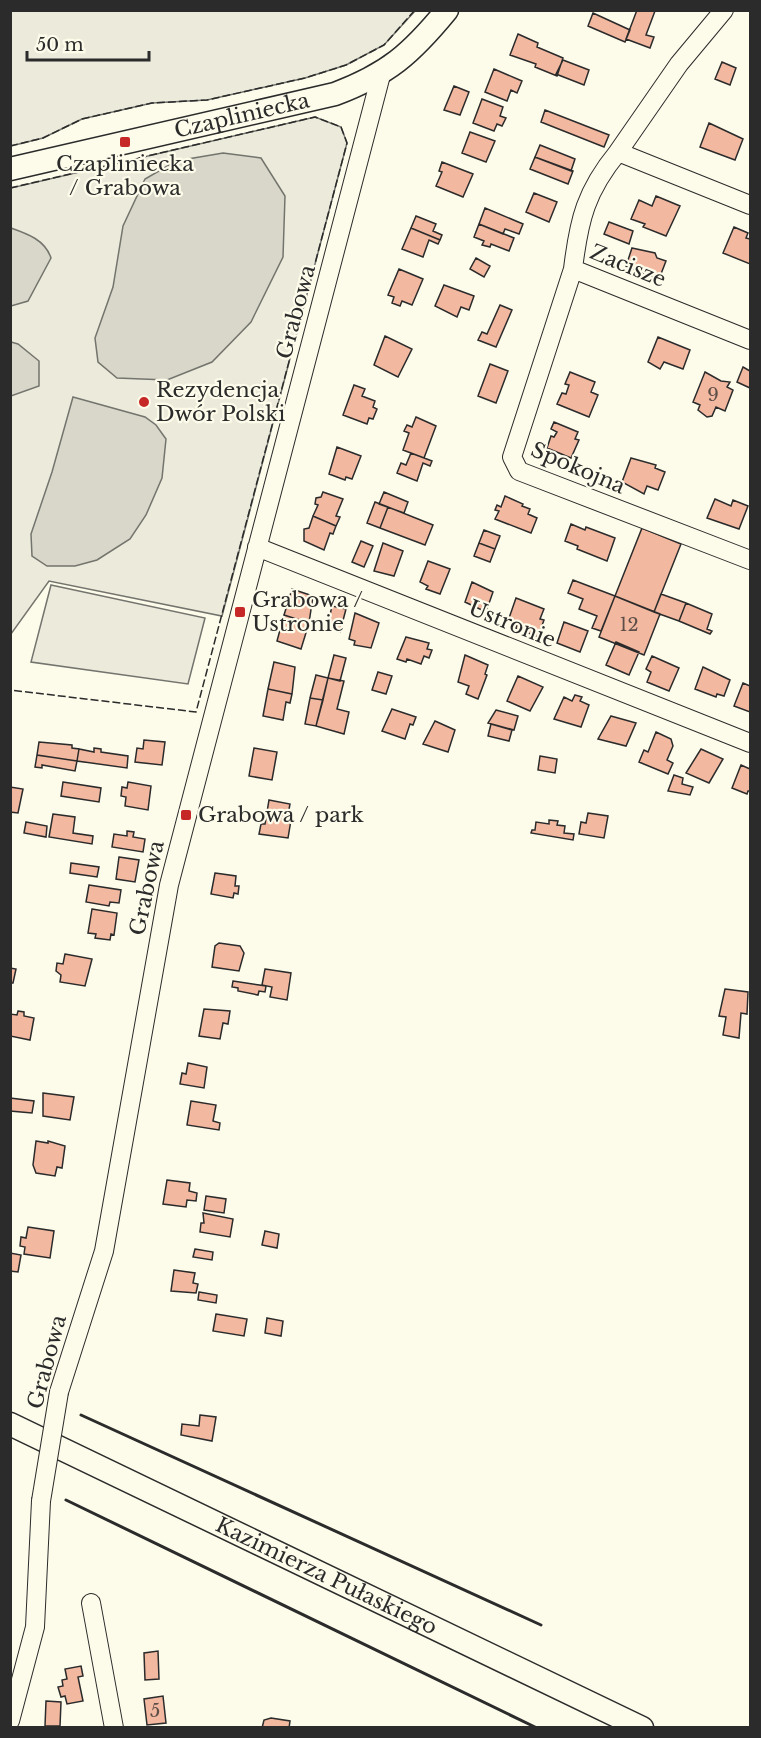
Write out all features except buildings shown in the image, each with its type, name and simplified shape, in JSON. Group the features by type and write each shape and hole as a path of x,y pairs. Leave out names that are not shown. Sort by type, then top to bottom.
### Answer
{"main road":[{"name":"Czapliniecka","path":"10,169 319,98 381,75 421,41 447,10"},
{"name":"Kazimierza Pułaskiego","path":"10,1424 642,1728"}],"street":[{"name":"Zacisze","path":"724,10 679,64 618,152 602,171 587,198 579,224 573,269 750,340"},
{"name":"Grabowa","path":"10,1720 35,1627 41,1501 59,1392 102,1259 168,885 381,75"},
{"path":"618,152 750,206"},
{"name":"Spokojna","path":"573,269 512,457 514,465 519,471 750,560"},
{"name":"Ustronie","path":"257,547 750,743"},
{"path":"91,1603 114,1728"}],"shaded area":[{"path":"10,11 415,11 384,45 346,65 305,78 207,100 152,103 82,119 43,138 11,146"},
{"name":"Rezydencja Dwór Polski","path":"315,117 341,127 347,143 222,616 49,581 11,634 11,188"},
{"path":"223,153 261,158 285,196 283,257 251,322 212,362 167,380 117,378 98,362 95,338 113,287 123,226 145,179 176,161"},
{"path":"11,228 30,235 40,242 51,258 28,301 11,306"},
{"path":"11,342 18,344 39,361 39,386 11,396"},
{"path":"73,397 145,417 156,425 166,439 162,478 146,515 130,539 97,560 75,566 47,566 32,556 31,534 52,472"},
{"path":"51,585 205,618 188,684 31,662"}],"fence":[{"path":"10,146 43,138 82,119 152,103 207,100 305,78 346,65 384,45 415,10"},
{"path":"10,188 315,117 341,127 347,143 196,712 10,690"}],"wall":[{"path":"81,1415 541,1625"},
{"path":"66,1500 537,1728"}],"place":[{"name":"Czapliniecka / Grabowa","path":"125,142"},
{"name":"Rezydencja Dwór Polski","path":"144,402"},
{"name":"Grabowa / Ustronie","path":"240,612"},
{"name":"Grabowa / park","path":"186,815"}]}
